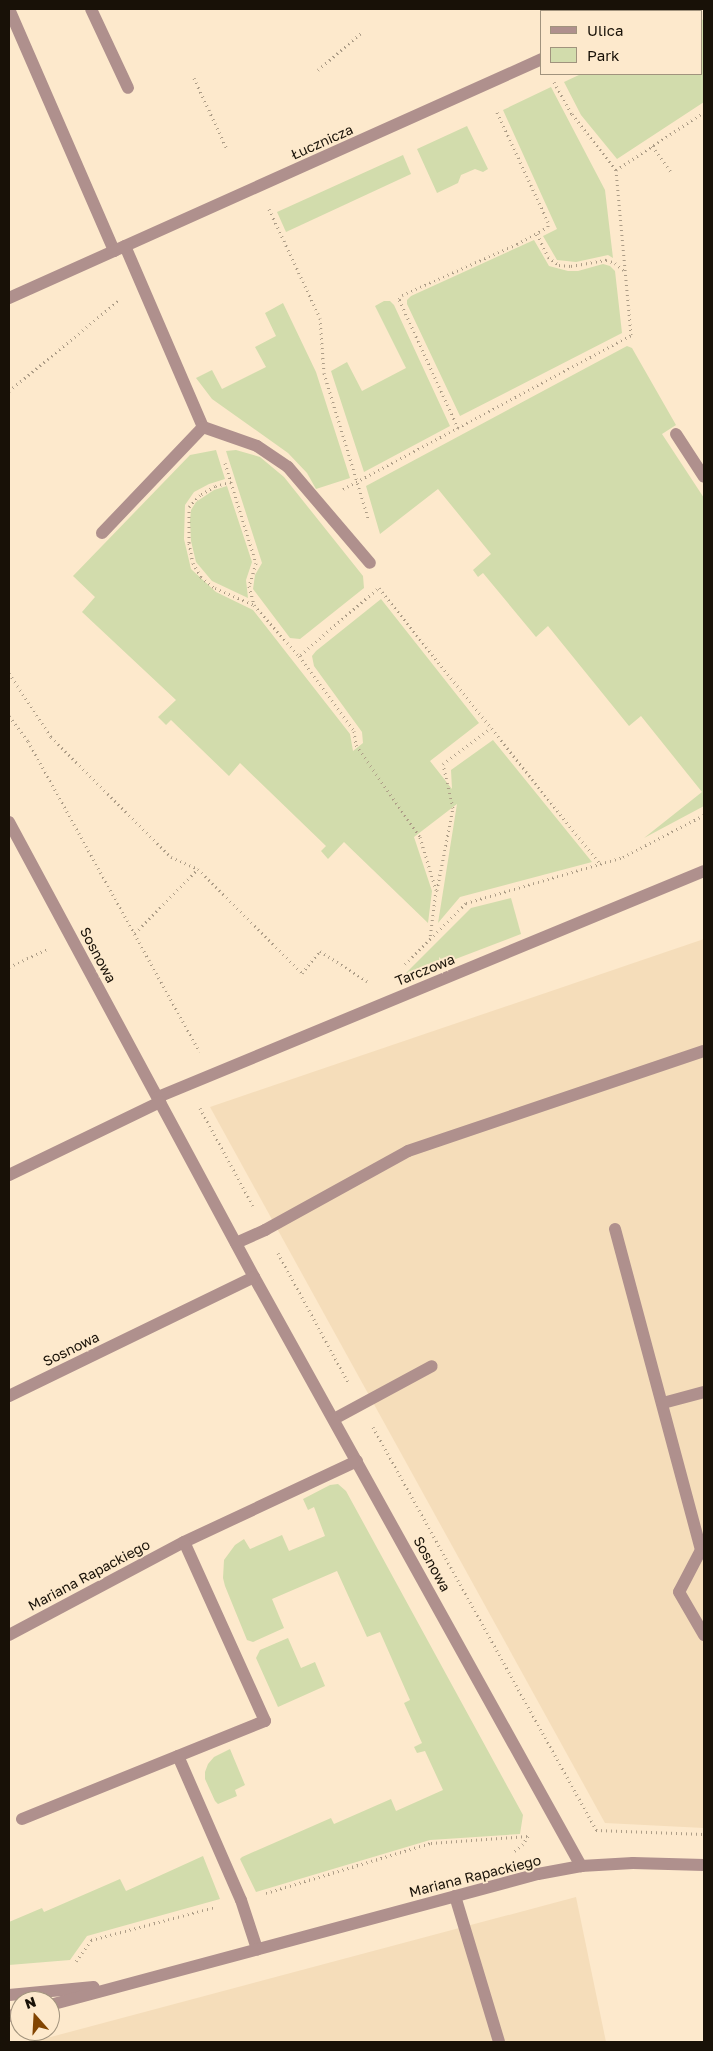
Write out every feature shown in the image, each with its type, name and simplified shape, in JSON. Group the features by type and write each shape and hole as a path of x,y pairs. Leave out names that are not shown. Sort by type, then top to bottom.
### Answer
{"street":[{"path":"9,9 120,249 134,268 209,429 257,446 288,467 370,564"},
{"path":"91,9 128,88"},
{"name":"Łucznicza","path":"10,295 120,249 540,61"},
{"path":"102,533 209,429"},
{"path":"676,434 704,477"},
{"name":"Sosnowa","path":"9,822 254,1277 582,1866"},
{"name":"Tarczowa","path":"159,1100 192,1083 704,871"},
{"path":"236,1243 265,1230 408,1151 704,1051"},
{"path":"9,1175 159,1100"},
{"path":"615,1228 701,1550 679,1592 704,1635"},
{"name":"Sosnowa","path":"9,1396 254,1277"},
{"path":"334,1419 432,1366"},
{"path":"663,1403 704,1392"},
{"name":"Mariana Rapackiego","path":"9,1635 184,1542 357,1461"},
{"path":"22,1818 265,1721 184,1542"},
{"path":"178,1756 241,1900 257,1949"},
{"name":"Mariana Rapackiego","path":"60,2002 538,1874 582,1866 634,1863 704,1865"},
{"path":"454,1896 500,2042"},
{"name":"Mariana Rapackiego","path":"9,1995 127,1983"}],"path":[{"path":"318,70 362,32"},
{"path":"318,502 631,335 616,170 572,114 552,77"},
{"path":"194,78 227,149"},
{"path":"458,428 400,302 400,297 537,234 548,227 548,222 493,103"},
{"path":"616,170 703,113 704,118"},
{"path":"652,146 672,174"},
{"path":"537,234 548,257 559,265 571,266 606,260 615,263 625,272"},
{"path":"9,390 130,292 134,268"},
{"path":"209,429 231,482 256,563 249,586 254,605"},
{"path":"231,482 215,486 200,495 189,507 189,543 193,563 201,577 215,588 254,605 299,656"},
{"path":"379,588 600,864"},
{"path":"9,673 51,737 171,857 198,869 302,973 320,951 373,986"},
{"path":"9,716 28,741 201,1053"},
{"path":"436,890 453,808 443,764 491,728"},
{"path":"403,966 466,903 623,858 704,814"},
{"path":"135,933 198,869"},
{"path":"9,966 48,948"},
{"path":"210,1049 201,1053 191,1075 193,1094 265,1230 596,1830 704,1834"}],"shaded area":[{"path":"704,939 704,1828 605,1823 210,1107"},
{"path":"576,1897 606,2042 32,2042 60,2041 60,2035"}],"green space":[{"path":"703,20 704,102 617,159 581,115 564,82 579,75 703,75"},
{"path":"551,87 605,190 613,258 608,255 576,262 557,260 543,236 557,229 503,110"},
{"path":"467,126 488,169 483,172 475,169 461,175 458,183 437,193 417,149"},
{"path":"403,155 411,174 286,232 277,212"},
{"path":"534,240 549,266 568,271 578,271 603,264 610,266 615,271 622,333 460,416 407,304 407,300 411,296"},
{"path":"384,301 390,301 394,305 450,426 364,472 331,371 347,362 362,391 406,368 375,306"},
{"path":"283,303 316,372 350,478 316,489 307,473 288,453 212,399 196,378 212,370 222,389 266,367 255,347 276,336 265,313"},
{"path":"627,346 632,348 676,425 662,434 704,498 704,806 644,838 702,792 641,716 629,726 548,626 536,637 483,573 478,577 473,570 491,554 438,489 380,534 366,486"},
{"path":"216,450 225,479 209,484 194,492 185,505 184,539 191,569 216,592 253,610 350,734 353,751 363,743 362,732 314,666 312,656 381,599 479,723 430,761 452,789 451,770 493,740 592,862 460,897 438,923 457,804 414,837 432,891 428,923 344,842 328,859 321,851 326,846 240,763 229,776 171,720 166,725 158,717 176,700 82,612 95,597 73,576 190,455"},
{"path":"236,450 260,457 284,477 363,576 364,588 300,639 290,638 253,589 255,575 262,563 226,451"},
{"path":"227,486 252,562 246,580 248,598 212,581 196,562 191,541 191,510 196,502 214,490"},
{"path":"511,898 521,934 398,981 471,908"},
{"path":"338,1484 346,1491 523,1815 520,1834 430,1840 256,1892 240,1859 242,1857 331,1818 334,1824 391,1799 396,1811 443,1790 425,1751 417,1753 414,1747 422,1743 404,1703 410,1700 380,1632 367,1637 337,1571 272,1599 284,1628 253,1642 247,1640 225,1586 223,1578 224,1560 235,1545 244,1539 250,1549 282,1535 289,1551 325,1536 314,1507 308,1510 303,1499 330,1485"},
{"path":"288,1638 301,1668 315,1662 325,1686 278,1707 256,1658 260,1650"},
{"path":"230,1749 245,1785 235,1790 237,1796 218,1804 205,1779 205,1772 208,1764 214,1757"},
{"path":"203,1856 220,1899 87,1936 70,1960 9,1965 9,1922 42,1908 44,1912 120,1879 126,1891"}]}
